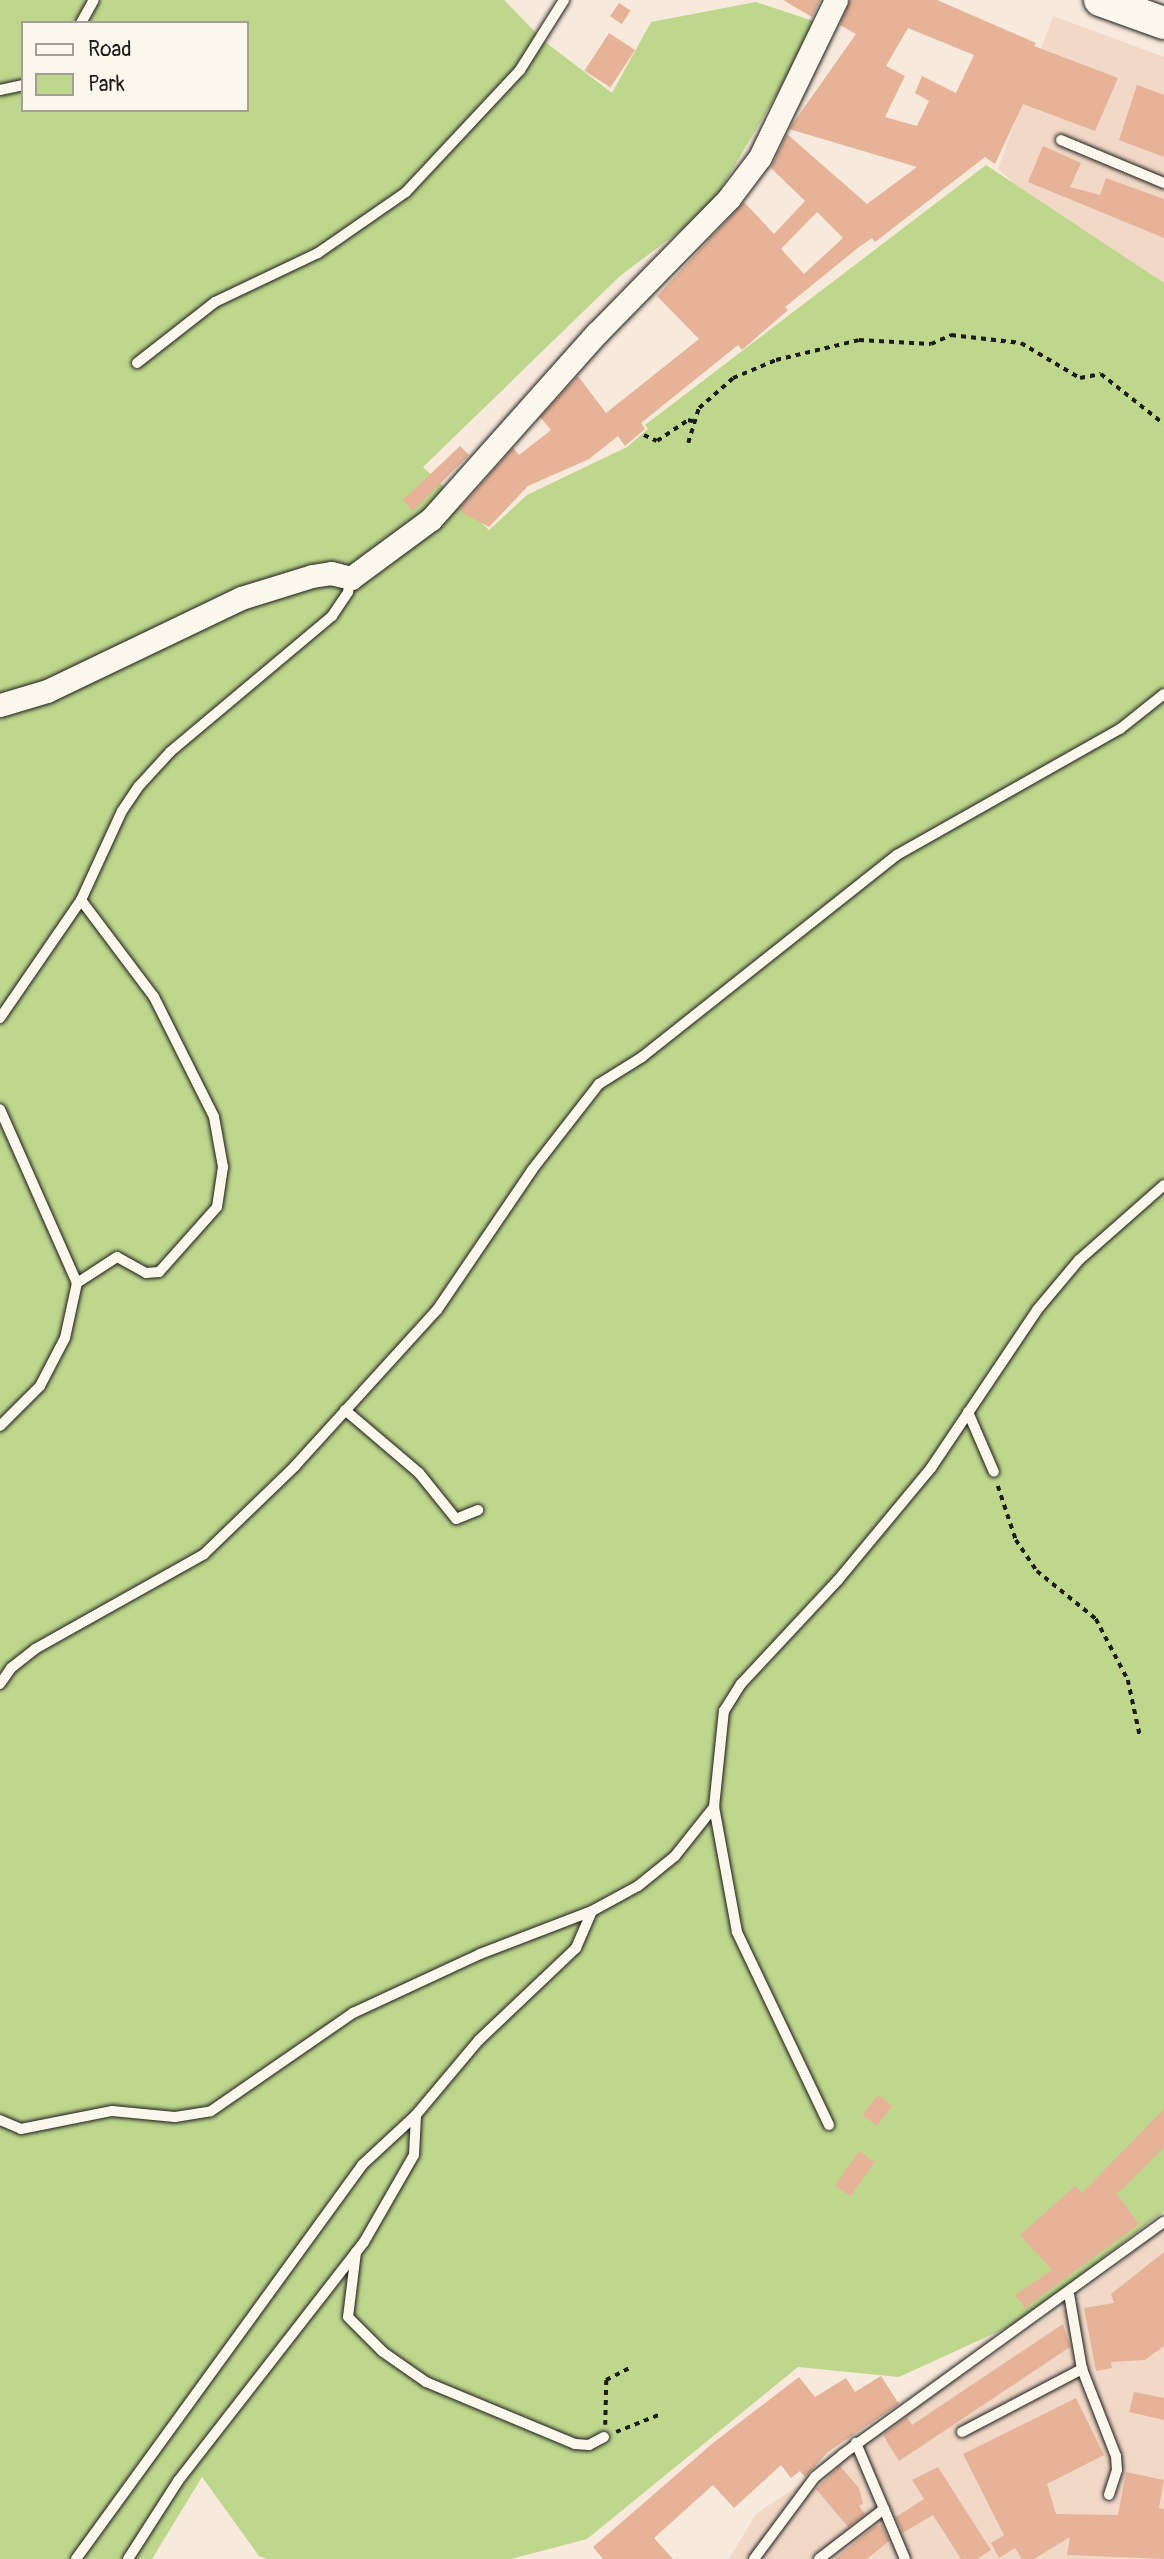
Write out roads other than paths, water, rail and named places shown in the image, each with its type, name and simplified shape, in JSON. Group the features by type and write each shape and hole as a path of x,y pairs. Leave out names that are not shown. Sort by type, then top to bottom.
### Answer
{"main road":[{"path":"1100,0 1164,23"}],"street":[{"path":"0,705 47,691 241,598 312,576 331,573 351,578 430,519 581,351 729,198 760,157 836,0"}],"lane":[{"path":"82,21 94,0"},
{"path":"137,363 215,302 318,253 406,192 520,69 564,0"},
{"path":"0,90 21,85"},
{"path":"1061,140 1164,183"},
{"path":"0,1018 80,900 122,811 139,786 170,752 332,617 348,592 351,578"},
{"path":"0,1684 10,1668 35,1649 204,1554 295,1466 345,1410 384,1373 436,1310 532,1170 599,1084 642,1057 897,855 1120,729 1164,694"},
{"path":"77,1283 117,1257 146,1273 159,1272 217,1207 223,1167 214,1117 154,997 80,900"},
{"path":"0,1109 77,1283 65,1338 40,1386 0,1426"},
{"path":"829,2125 737,1932 714,1807 724,1711 741,1684 896,1512 1037,1310 1079,1260 1164,1185"},
{"path":"345,1410 419,1473 456,1519 478,1510"},
{"path":"968,1412 994,1472"},
{"path":"0,2120 21,2129 112,2111 175,2117 211,2111 384,1997 592,1911 657,1873 714,1807"},
{"path":"76,2559 362,2165 416,2115 479,2040 576,1948 592,1911"},
{"path":"128,2559 178,2481 356,2252 414,2155 416,2115"},
{"path":"754,2559 815,2477 856,2443 1069,2294 1164,2222"},
{"path":"356,2252 348,2318 383,2352 426,2382 575,2444 589,2445 604,2437"},
{"path":"1069,2294 1082,2369 1116,2456 1117,2470 1109,2495"},
{"path":"962,2432 1082,2369"},
{"path":"856,2443 905,2559"},
{"path":"819,2559 884,2509"}]}
